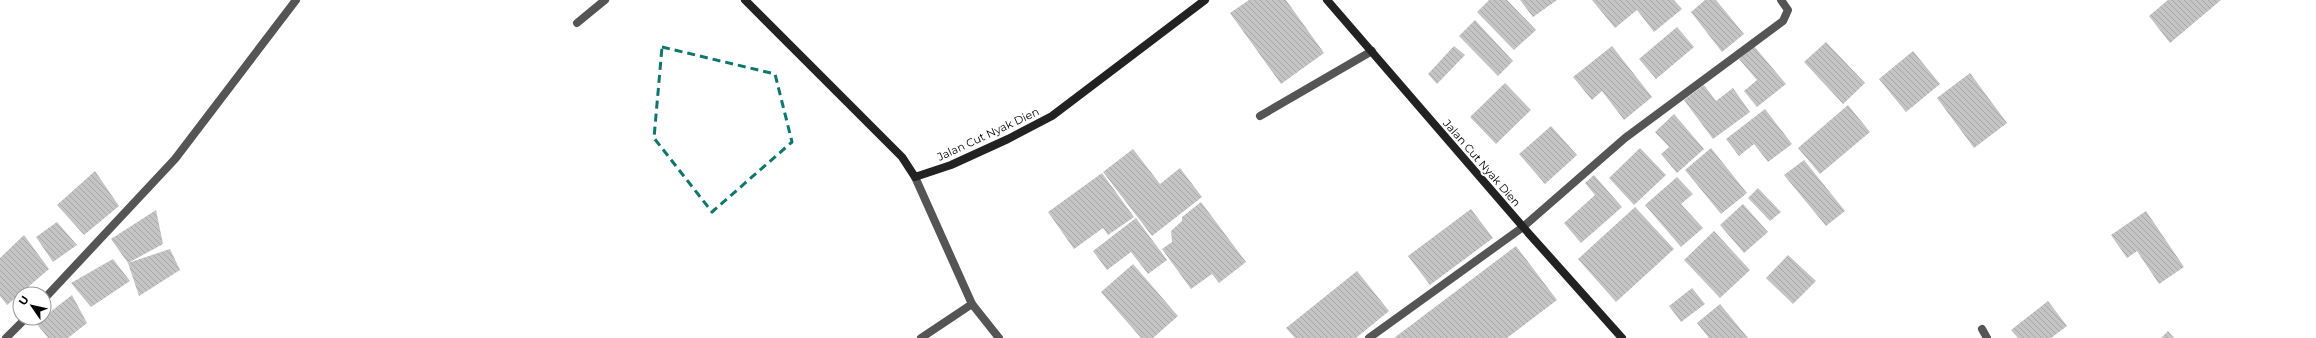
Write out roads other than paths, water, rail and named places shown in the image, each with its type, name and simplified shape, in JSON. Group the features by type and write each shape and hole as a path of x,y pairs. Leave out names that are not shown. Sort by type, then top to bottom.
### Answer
{"street":[{"path":"52,290 175,159 296,0"},
{"path":"576,23 605,0"},
{"path":"745,0 902,157 915,177 972,304 999,338"},
{"name":"Jalan Cut Nyak Dien","path":"915,177 951,165 1008,139 1052,116 1205,0"},
{"name":"Jalan Cut Nyak Dien","path":"1327,0 1523,227 1622,338"},
{"path":"1369,338 1523,227 1625,138 1784,21 1788,10 1781,0"},
{"path":"1260,116 1372,51"},
{"path":"921,338 972,304"},
{"path":"6,338 18,326"},
{"path":"1982,329 1988,338"}]}
